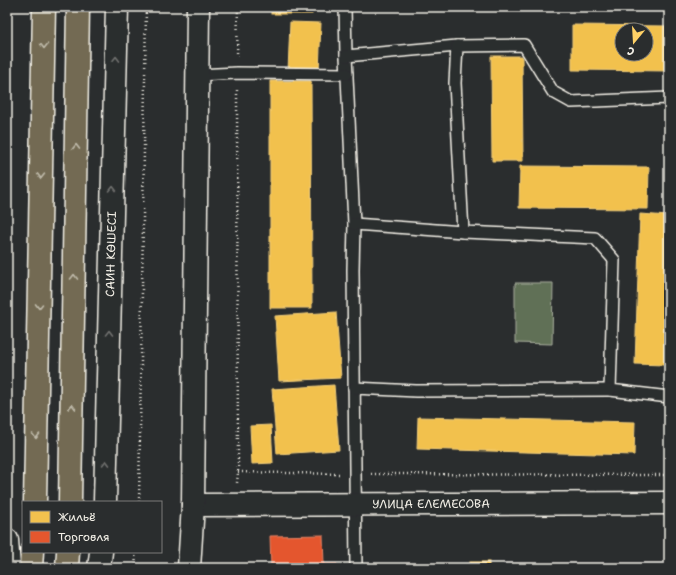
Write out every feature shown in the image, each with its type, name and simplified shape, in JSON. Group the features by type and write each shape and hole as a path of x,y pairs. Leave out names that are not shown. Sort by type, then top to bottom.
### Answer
{"main road":[{"path":"35,501 44,7"},
{"path":"70,501 78,7"},
{"path":"31,568 32,553"},
{"path":"67,568 68,553"}],"street":[{"name":"САИН КӨШЕСІ","path":"105,501 117,7"},
{"path":"189,568 193,505 198,7"},
{"name":"УЛИЦА ЕЛЕМЕСОВА","path":"193,505 669,503"},
{"path":"7,540 9,568"},
{"path":"99,568 101,553"}],"lane":[{"path":"344,7 354,224 353,270 356,568"},
{"path":"346,56 457,46 524,45 553,92 571,102 669,98"},
{"path":"457,46 455,83 463,232"},
{"path":"197,75 237,73 347,74"},
{"path":"354,224 463,232 595,238 614,260 610,390"},
{"path":"354,388 416,391 610,390 669,397"}],"path":[{"path":"139,501 146,7"},
{"path":"238,7 238,472 669,475"},
{"path":"135,553 136,568"}],"shaded area":[{"path":"503,562 669,562 669,568 503,568"}],"green space":[{"path":"515,283 553,283 552,344 515,343"}],"building: Жильё":[{"path":"271,7 312,7 312,14 271,14"},
{"path":"290,22 321,23 319,72 288,71"},
{"path":"572,25 614,25 614,62 654,62 654,26 669,26 669,71 572,70"},
{"path":"491,56 522,56 523,161 492,161"},
{"path":"270,81 311,81 312,308 270,308"},
{"path":"520,166 649,167 648,209 519,208"},
{"path":"640,214 669,216 664,365 635,364"},
{"path":"336,312 341,378 279,381 275,316"},
{"path":"334,385 339,450 277,454 272,389"},
{"path":"418,417 635,422 634,455 417,449"},
{"path":"271,425 273,463 252,464 250,426"},
{"path":"470,562 489,562 489,568 470,568"}],"building: Торговля":[{"path":"323,535 324,564 337,564 337,568 271,568 270,536"},
{"path":"453,565 453,568 405,568 405,566"}]}
